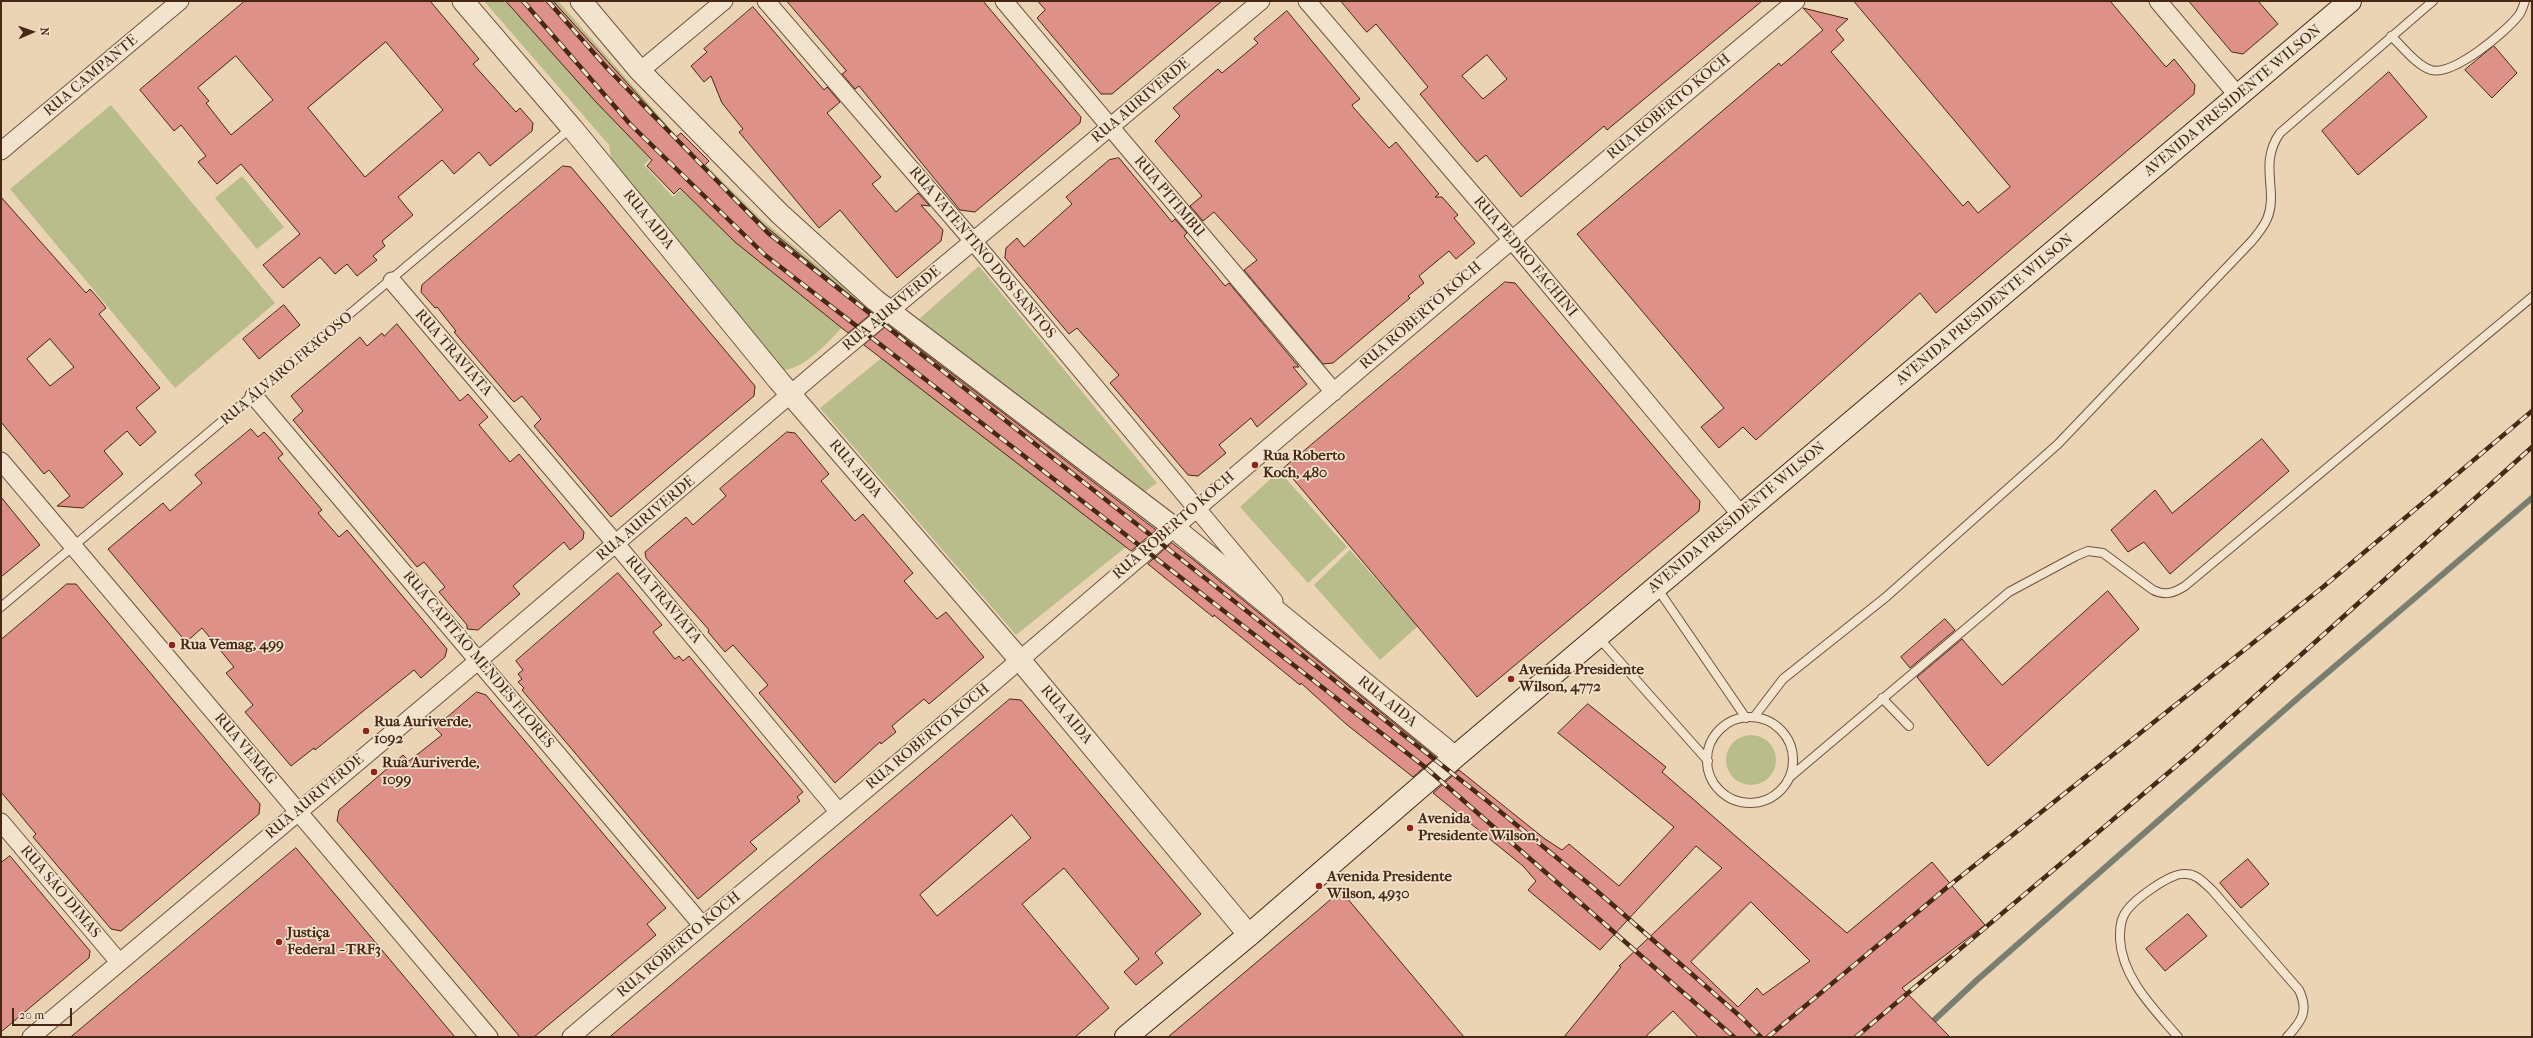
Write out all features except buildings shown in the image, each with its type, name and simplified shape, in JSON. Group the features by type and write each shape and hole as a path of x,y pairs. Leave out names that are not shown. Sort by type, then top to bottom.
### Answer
{"main road":[{"name":"AVENIDA PRESIDENTE WILSON","path":"1126,1037 1249,935 1656,586 2239,97 2350,1"}],"street":[{"name":"RUA CAMPANTE","path":"1,151 180,1"},
{"name":"RUA AIDA","path":"463,1 572,128 792,395 1020,660 1249,935"},
{"name":"RUA AIDA","path":"581,1 640,71 780,214 890,312 1173,527 1455,757"},
{"path":"640,71 724,1"},
{"name":"RUA VATENTINO DOS SANTOS","path":"766,1 973,241 1194,508 1297,628"},
{"name":"RUA PITIMBU","path":"1004,1 1334,392"},
{"name":"RUA AURIVERDE","path":"31,1037 479,660 1109,126 1261,1"},
{"name":"RUA PEDRO FACHINI","path":"1307,1 1510,239 1741,515"},
{"name":"RUA ROBERTO KOCH","path":"571,1037 702,925 1020,660 1194,508 1334,392 1510,239 1796,1"},
{"path":"2158,1 2239,97"},
{"name":"RUA TRAVIATA","path":"392,281 616,544 838,811"},
{"name":"RUA CAPITÃO MENDES FLORES","path":"254,396 702,925"},
{"name":"RUA VEMAG","path":"1,461 489,1037"},
{"name":"RUA SÃO DIMAS","path":"1,822 119,962"}],"lane":[{"path":"1750,717 1783,679 1886,597 2058,444 2251,242 2268,218 2270,207 2270,157 2274,142 2291,122 2433,1"},
{"path":"2391,36 2429,70 2446,70 2459,64 2510,25 2520,14 2525,1"},
{"name":"RUA ÁLVARO FRAGOSO","path":"1,608 392,281 572,128"},
{"path":"1790,777 1793,764 1792,750 1787,738 1778,728 1767,720 1750,717 1734,721 1723,727 1714,737 1709,748 1708,760 1713,782 1720,790 1739,802 1763,801 1783,787 1790,777 2009,592 2088,551 2096,551 2109,556 2158,592 2172,593 2185,586 2532,297"},
{"path":"1656,586 1750,717"},
{"path":"1598,636 1708,760"},
{"path":"1882,698 1909,726"},
{"path":"2178,1037 2134,982 2122,952 2121,923 2130,906 2174,875 2184,874 2195,876 2212,890 2300,990 2305,1007 2304,1015 2302,1022 2287,1037"}],"green space":[{"path":"484,1 558,1 675,134 644,165 673,197 706,165 763,221 864,303 837,333 815,354 793,368 783,370 612,163 609,145"},
{"path":"111,105 275,303 175,388 10,189"},
{"path":"242,176 284,227 257,249 215,198"},
{"path":"979,266 1157,483 1143,493 918,320"},
{"path":"900,343 1141,535 1016,635 820,408"},
{"path":"1279,471 1347,547 1308,583 1240,507"},
{"path":"1350,550 1418,626 1380,660 1314,585"},
{"path":"1746,735 1756,735 1769,742 1776,755 1776,765 1769,778 1756,785 1746,785 1737,781 1730,774 1726,765 1726,755 1730,746 1737,739"}],"waterway":[{"path":"1929,1025 1977,980 2306,691 2532,498"}],"railway":[{"path":"523,1 630,124 765,255 1425,767 1734,1037"},
{"path":"548,1 607,68 768,233 1486,800 1589,884 1742,1018 1761,1037"},
{"path":"1768,1037 1950,885 2323,587 2532,411"},
{"path":"1856,1037 2194,751 2532,447"}],"place":[{"name":"Rua Roberto Koch, 480","path":"1255,465"},
{"name":"Rua Vemag, 499","path":"172,645"},
{"name":"Avenida Presidente Wilson, 4772","path":"1511,679"},
{"name":"Rua Auriverde, 1092","path":"366,731"},
{"name":"Rua Auriverde, 1099","path":"374,772"},
{"name":"Avenida Presidente Wilson,","path":"1410,828"},
{"name":"Avenida Presidente Wilson, 4930","path":"1319,886"},
{"name":"Justiça Federal - TRF3","path":"279,942"}]}
